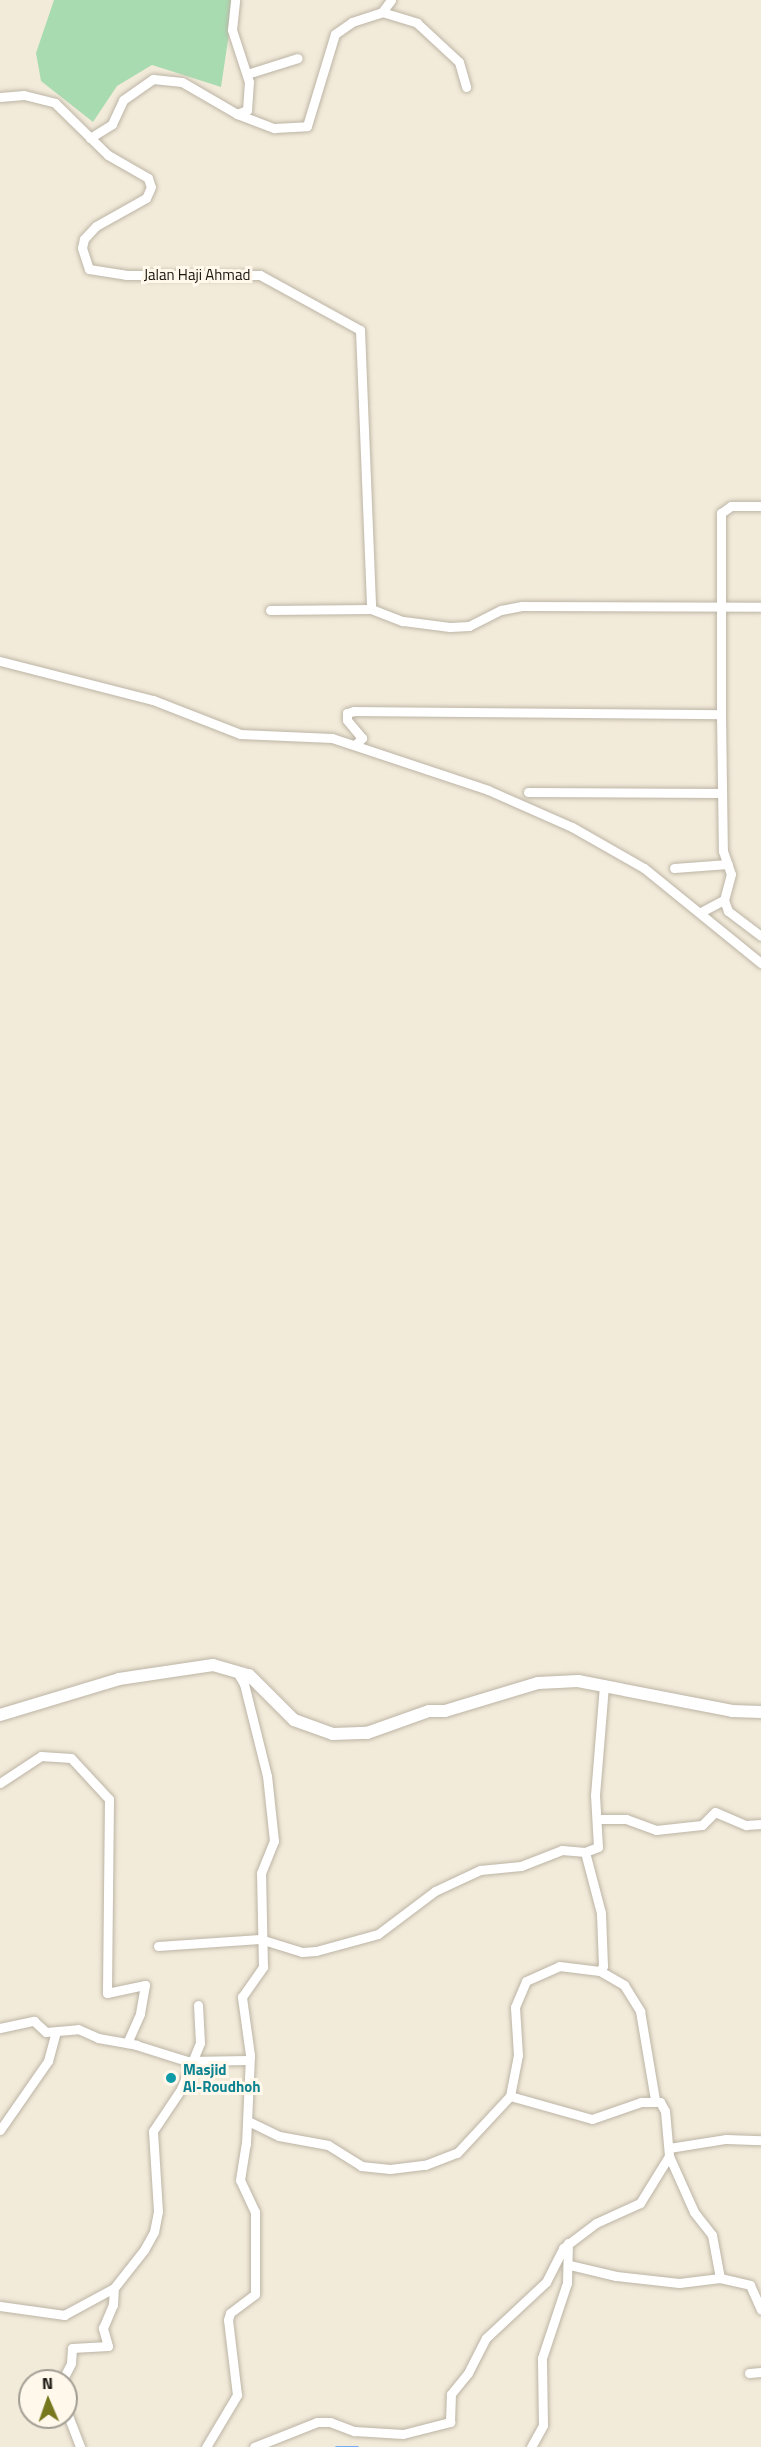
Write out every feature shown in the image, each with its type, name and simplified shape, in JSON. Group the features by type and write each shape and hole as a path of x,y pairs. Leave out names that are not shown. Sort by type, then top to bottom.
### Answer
{"street":[{"path":"235,0 232,30 247,74 250,106 237,114"},
{"path":"90,138 112,124 129,95 153,79 192,85 237,114 274,128 308,126 335,34 352,22 382,12 391,0"},
{"path":"382,12 417,23 459,62 466,87"},
{"path":"247,74 298,58"},
{"name":"Jalan Haji Ahmad","path":"0,97 24,95 55,103 118,162 143,174 151,187 146,198 96,226 84,239 82,248 89,269 126,275 260,275 360,330 371,609"},
{"path":"761,506 731,506 722,510 721,607 721,793 730,881 724,900 728,911 761,936"},
{"path":"270,610 371,609 403,621 450,627 469,626 501,610 522,606 761,607"},
{"path":"0,661 153,700 240,734 320,737 355,745 452,776 548,816 644,868 761,963"},
{"path":"355,745 362,738 347,720 347,713 354,711 721,714"},
{"path":"528,792 721,793"},
{"path":"674,868 728,864"},
{"path":"701,912 724,900"},
{"path":"0,1715 126,1677 191,1666 234,1668 254,1678 300,1725 343,1735 367,1732 429,1711 446,1711 538,1683 578,1681 732,1711 761,1712"},
{"path":"206,2447 237,2395 228,2320 230,2313 255,2294 255,2212 240,2180 248,2121 248,2060 242,1997 263,1967 260,1939 261,1873 273,1850 272,1818 262,1756 244,1684 234,1668"},
{"path":"158,1946 260,1939 306,1952 363,1941 391,1926 435,1891 480,1870 521,1866 562,1850 585,1852 598,1847 595,1796 604,1685"},
{"path":"0,1783 41,1756 71,1758 109,1799 108,1993 145,1985 140,2014 127,2043"},
{"path":"597,1818 626,1819 656,1830 702,1825 715,1812 746,1825 761,1824"},
{"path":"585,1852 601,1913 603,1963 600,1971"},
{"path":"248,2121 279,2136 328,2145 365,2168 390,2169 425,2165 457,2153 510,2096 518,2055 514,2007 526,1981 541,1971 559,1966 600,1971 624,1985 637,2005 655,2100 665,2111 669,2152 694,2212 712,2235 720,2278"},
{"path":"0,2306 64,2315 114,2288 153,2232 159,2202 153,2170 153,2130 174,2102 194,2061 202,2032 198,2005"},
{"path":"0,2028 34,2021 46,2032 78,2029 98,2038 127,2043 194,2061 248,2060"},
{"path":"0,2130 48,2061 56,2032"},
{"path":"510,2096 592,2119 655,2100"},
{"path":"254,2447 317,2422 330,2422 354,2431 403,2434 450,2422 451,2394 468,2373 483,2343 546,2282 568,2243 596,2223 640,2203 669,2152 726,2139 761,2140"},
{"path":"531,2447 543,2424 542,2358 570,2265 568,2243"},
{"path":"570,2265 636,2280 679,2283 720,2278 750,2285 761,2310"},
{"path":"68,2369 71,2363 72,2348 108,2346 103,2328 113,2305 114,2288"},
{"path":"749,2373 761,2372"},
{"path":"73,2429 80,2447"}],"green space":[{"path":"54,0 234,0 221,87 152,65 117,86 93,122 41,81 36,53"}],"waterway":[{"path":"336,2447 357,2447"}],"place":[{"name":"Masjid Al-Roudhoh","path":"171,2078"}]}
